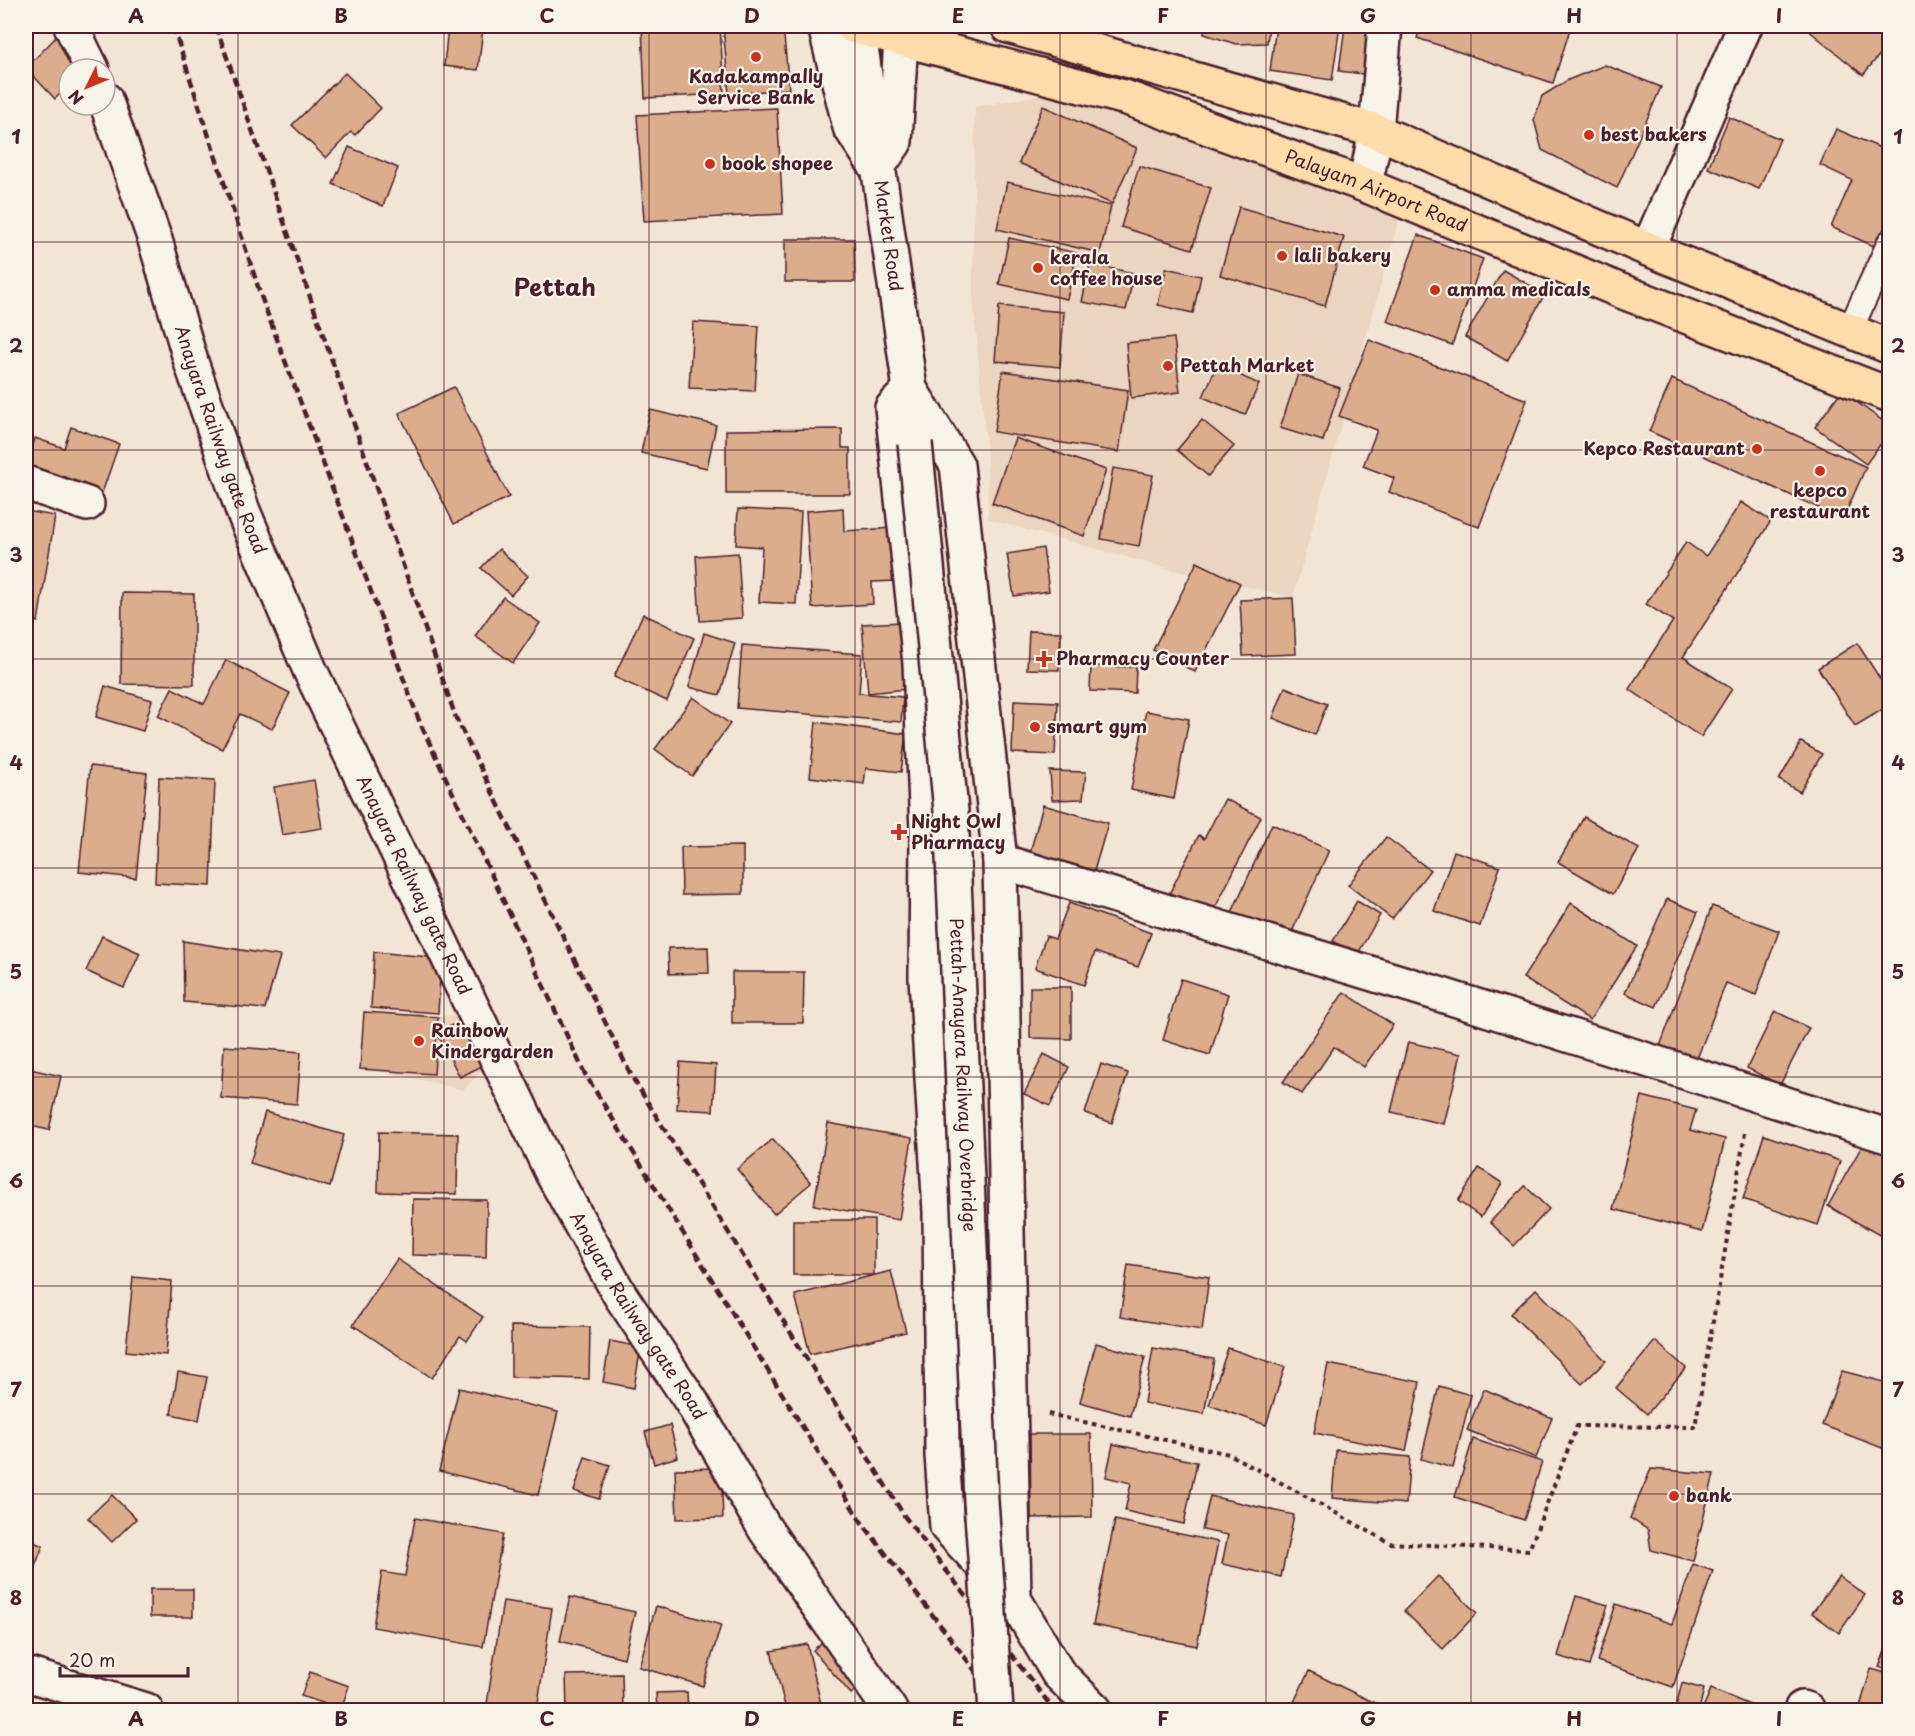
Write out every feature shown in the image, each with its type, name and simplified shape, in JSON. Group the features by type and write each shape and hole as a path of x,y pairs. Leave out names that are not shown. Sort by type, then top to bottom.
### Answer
{"main road":[{"name":"Palayam Airport Road","path":"856,26 1127,98 1365,185 1622,291 1890,395"},
{"path":"1008,26 1376,131 1648,249 1890,347"}],"street":[{"path":"71,26 86,57"},
{"path":"825,26 850,127 877,168 895,142 901,38"},
{"name":"Market Road","path":"856,26 910,390 915,443"},
{"path":"1365,185 1376,131 1385,26"},
{"path":"1648,249 1745,26"},
{"name":"Anayara Railway gate Road","path":"112,117 134,177 192,364 248,521 310,670 552,1173 621,1296 691,1401 765,1529 890,1710"},
{"path":"1014,1599 1000,861 957,465 910,390 892,408 921,675 927,831 926,978 940,1212 942,1455 947,1527 1014,1599 1058,1673 1095,1710"},
{"name":"Pettah-Anayara Railway Overbridge","path":"915,443 951,811 981,1489 996,1710"},
{"path":"26,483 87,504"},
{"path":"1000,861 1426,990 1890,1137"},
{"path":"26,1674 146,1710"}],"lane":[{"path":"1850,332 1890,242"}],"path":[{"path":"1012,1406 1229,1454 1390,1543 1529,1550 1577,1426 1695,1427 1752,1095"}],"shaded area":[{"name":"Pettah Market","path":"1051,93 1229,148 1401,212 1293,597 1173,570 988,519 987,455 973,298 975,107"},
{"name":"Rainbow Kindergarden","path":"367,1014 463,1016 487,1066 463,1090 360,1065"}],"building":[{"path":"448,26 483,28 478,70 444,66"},
{"path":"642,26 720,26 724,94 645,98"},
{"name":"Kadakampally Service Bank","path":"723,26 783,26 789,89 729,94"},
{"path":"1204,26 1269,26 1267,43 1236,44 1204,34"},
{"path":"1276,26 1340,26 1332,80 1270,71"},
{"path":"1345,26 1377,26 1371,75 1339,71"},
{"path":"1421,26 1571,26 1553,83 1417,38"},
{"path":"1810,26 1888,26 1890,42 1863,75 1807,29"},
{"path":"56,37 76,57 57,57 57,97 55,99 26,68"},
{"name":"best bakers","path":"1605,65 1661,87 1617,188 1542,150 1534,120 1542,96 1568,80"},
{"path":"345,73 381,108 355,135 351,132 326,158 292,125"},
{"path":"1043,106 1137,148 1112,204 1019,163"},
{"name":"book shopee","path":"777,108 783,214 644,221 637,115"},
{"path":"1729,117 1780,139 1759,189 1708,168"},
{"path":"1836,129 1890,152 1890,215 1876,247 1831,227 1852,180 1820,165"},
{"path":"349,147 398,168 383,206 333,184"},
{"path":"1139,166 1211,188 1192,249 1121,227"},
{"path":"1007,182 1111,206 1100,253 997,229"},
{"name":"lali bakery","path":"1239,207 1344,237 1325,306 1220,275"},
{"name":"amma medicals","path":"1418,235 1483,259 1452,345 1387,321"},
{"name":"kerala coffee house","path":"1009,238 1077,253 1067,299 999,284"},
{"path":"785,239 854,239 855,282 785,282"},
{"path":"1090,264 1134,273 1126,310 1082,302"},
{"path":"1166,268 1201,276 1193,313 1158,305"},
{"path":"1503,270 1545,294 1507,361 1465,337"},
{"path":"999,306 1064,312 1060,367 995,361"},
{"path":"693,322 759,326 755,391 689,388"},
{"path":"1174,338 1180,392 1131,398 1126,343"},
{"path":"1369,340 1527,400 1479,527 1389,492 1394,478 1363,466 1377,430 1339,416"},
{"path":"1217,365 1259,384 1245,415 1203,397"},
{"path":"1003,371 1128,390 1119,452 994,432"},
{"path":"1298,374 1340,388 1323,441 1280,428"},
{"name":"Kepco Restaurant","path":"1672,379 1866,467 1843,519 1649,431"},
{"path":"454,387 509,497 454,524 399,413"},
{"path":"1841,391 1890,426 1890,431 1866,464 1815,427"},
{"path":"650,410 716,425 707,468 641,453"},
{"path":"1202,420 1234,446 1208,476 1177,450"},
{"path":"71,427 119,444 101,496 26,470 35,438 64,448"},
{"path":"842,429 842,448 850,448 850,494 726,494 726,430"},
{"path":"1015,438 1106,470 1084,536 992,503"},
{"path":"1113,468 1153,475 1139,546 1101,539"},
{"path":"1741,502 1771,521 1683,657 1732,689 1701,737 1629,689 1673,621 1646,604 1686,542 1706,556"},
{"path":"843,508 844,531 893,528 897,581 872,582 873,604 812,608 806,511"},
{"path":"738,509 801,512 796,604 759,602 762,547 736,545"},
{"path":"26,511 55,516 38,622 26,620"},
{"path":"1043,548 1049,591 1014,596 1007,554"},
{"path":"499,549 528,576 511,595 481,568"},
{"path":"738,553 742,618 700,621 696,556"},
{"path":"1197,562 1240,583 1195,672 1153,650"},
{"path":"122,593 194,594 194,685 121,684"},
{"path":"503,597 540,623 513,663 475,636"},
{"path":"1293,598 1296,654 1243,656 1240,600"},
{"path":"643,614 694,638 667,701 614,677"},
{"path":"901,622 907,689 868,693 862,624"},
{"name":"Pharmacy Counter","path":"1029,631 1061,632 1059,670 1027,669"},
{"path":"704,633 735,643 720,695 689,687"},
{"path":"1857,643 1890,694 1890,705 1855,726 1818,668"},
{"path":"742,645 862,654 859,693 903,697 901,722 737,708"},
{"path":"226,660 290,693 272,729 240,714 222,749 158,716 172,688 204,704"},
{"path":"1091,666 1136,667 1135,693 1090,691"},
{"path":"105,686 152,700 143,731 96,717"},
{"path":"1285,687 1327,704 1315,735 1273,718"},
{"path":"693,697 730,724 692,776 655,749"},
{"name":"smart gym","path":"1014,700 1058,702 1055,755 1012,753"},
{"path":"1146,711 1189,719 1174,799 1131,790"},
{"path":"816,722 906,734 901,772 866,768 864,784 810,777"},
{"path":"1801,742 1822,754 1800,792 1779,780"},
{"path":"90,766 147,773 136,878 79,872"},
{"path":"1050,771 1086,772 1083,799 1052,800"},
{"path":"159,777 215,780 211,886 155,883"},
{"path":"314,780 322,828 282,835 274,787"},
{"path":"1225,799 1261,817 1210,918 1168,896 1199,835 1204,839"},
{"path":"1043,805 1108,823 1092,878 1028,860"},
{"path":"1584,817 1639,849 1613,894 1558,862"},
{"path":"1272,824 1329,850 1287,943 1230,917"},
{"path":"1386,837 1430,870 1392,919 1348,885"},
{"path":"743,846 743,894 682,895 681,847"},
{"path":"1454,851 1500,867 1480,926 1434,911"},
{"path":"1667,899 1698,912 1656,1007 1625,993"},
{"path":"1357,901 1380,915 1357,955 1333,941"},
{"path":"1069,903 1151,933 1138,967 1095,952 1084,985 1035,968 1046,936 1055,939"},
{"path":"1571,903 1637,946 1590,1020 1523,978"},
{"path":"1712,906 1779,931 1756,995 1726,983 1695,1064 1659,1049"},
{"path":"102,936 140,953 124,988 86,971"},
{"path":"183,941 280,956 265,1009 184,1002"},
{"path":"708,947 709,973 669,974 668,948"},
{"path":"374,952 441,958 438,1013 371,1008"},
{"path":"732,972 804,972 803,1023 732,1023"},
{"path":"1181,979 1228,994 1210,1055 1163,1040"},
{"path":"1030,987 1071,987 1071,1039 1030,1038"},
{"path":"1344,992 1393,1025 1364,1067 1334,1047 1302,1094 1283,1082"},
{"path":"1775,1011 1809,1028 1780,1085 1747,1068"},
{"path":"364,1012 438,1017 434,1074 360,1069"},
{"path":"460,1021 482,1066 460,1077 437,1033"},
{"path":"1408,1042 1461,1054 1444,1124 1391,1112"},
{"path":"224,1046 301,1052 297,1104 221,1098"},
{"path":"1044,1054 1069,1067 1050,1106 1024,1094"},
{"path":"680,1062 716,1065 713,1111 677,1109"},
{"path":"1101,1064 1128,1073 1112,1123 1085,1113"},
{"path":"26,1068 61,1076 49,1130 26,1125"},
{"path":"1642,1096 1696,1110 1690,1130 1725,1139 1702,1232 1613,1209"},
{"path":"265,1112 344,1135 330,1187 250,1163"},
{"path":"828,1123 912,1138 899,1220 814,1205"},
{"path":"379,1132 458,1134 457,1194 378,1192"},
{"path":"1764,1135 1840,1161 1818,1225 1743,1199"},
{"path":"1867,1137 1890,1150 1890,1241 1828,1206"},
{"path":"773,1139 811,1183 774,1214 737,1169"},
{"path":"1479,1168 1502,1183 1481,1217 1458,1201"},
{"path":"1525,1186 1549,1209 1514,1246 1490,1222"},
{"path":"413,1199 487,1200 486,1257 412,1255"},
{"path":"793,1220 874,1220 874,1275 793,1275"},
{"path":"397,1259 483,1317 467,1341 460,1336 432,1378 353,1325"},
{"path":"1128,1265 1209,1277 1202,1330 1120,1317"},
{"path":"891,1271 906,1332 810,1354 795,1295"},
{"path":"133,1277 172,1281 166,1355 126,1351"},
{"path":"1536,1289 1606,1361 1582,1384 1511,1314"},
{"path":"511,1326 590,1327 589,1379 511,1377"},
{"path":"610,1341 641,1347 634,1388 603,1382"},
{"path":"1655,1341 1686,1368 1647,1414 1616,1388"},
{"path":"1096,1343 1145,1357 1130,1416 1080,1402"},
{"path":"1153,1348 1214,1359 1204,1414 1144,1403"},
{"path":"1228,1348 1285,1367 1266,1425 1209,1405"},
{"path":"1328,1364 1420,1382 1406,1451 1314,1433"},
{"path":"1842,1371 1884,1382 1890,1388 1890,1451 1822,1425"},
{"path":"178,1372 207,1377 199,1420 171,1414"},
{"path":"1439,1386 1471,1395 1453,1468 1421,1459"},
{"path":"459,1388 558,1412 538,1495 439,1471"},
{"path":"1484,1389 1552,1418 1536,1458 1467,1430"},
{"path":"670,1425 678,1457 654,1464 645,1432"},
{"path":"1030,1434 1091,1434 1092,1517 1031,1518"},
{"path":"1473,1439 1542,1462 1524,1520 1455,1497"},
{"path":"1113,1444 1197,1462 1184,1524 1125,1511 1131,1483 1106,1477"},
{"path":"1336,1450 1410,1457 1406,1504 1332,1498"},
{"path":"585,1457 610,1465 599,1499 574,1491"},
{"path":"721,1468 723,1518 677,1519 675,1469"},
{"name":"bank","path":"1651,1469 1714,1474 1693,1561 1651,1550 1648,1530 1630,1518"},
{"path":"112,1495 136,1519 112,1542 88,1518"},
{"path":"1210,1496 1294,1515 1281,1577 1222,1564 1228,1535 1202,1530"},
{"path":"415,1518 503,1534 483,1647 373,1627 382,1572 405,1576"},
{"path":"1115,1520 1218,1542 1197,1646 1093,1625"},
{"path":"26,1539 43,1546 26,1589"},
{"path":"1693,1564 1713,1571 1673,1687 1597,1661 1616,1604 1672,1624"},
{"path":"1438,1576 1477,1613 1443,1649 1404,1611"},
{"path":"1839,1576 1865,1595 1839,1633 1812,1613"},
{"path":"150,1589 193,1589 193,1617 150,1617"},
{"path":"1576,1596 1608,1605 1589,1666 1558,1656"},
{"path":"570,1597 635,1612 624,1658 560,1641"},
{"path":"503,1601 552,1608 537,1710 486,1710"},
{"path":"656,1606 721,1625 703,1686 639,1667"},
{"path":"827,1638 864,1682 851,1694 813,1650"},
{"path":"1890,1638 1890,1671 1879,1667"},
{"path":"807,1644 821,1704 786,1710 771,1651"},
{"path":"1871,1669 1890,1674 1890,1710 1859,1710"},
{"path":"1309,1671 1389,1710 1290,1710"},
{"path":"310,1672 349,1686 341,1709 301,1696"},
{"path":"622,1674 623,1710 567,1710 566,1675"},
{"path":"1682,1683 1704,1689 1699,1710 1675,1710"},
{"path":"1711,1689 1757,1708 1756,1710 1702,1710"},
{"path":"687,1692 688,1710 657,1710 656,1693"}],"railway":[{"path":"173,26 262,299 420,723 585,1074 860,1520 1005,1710"},
{"path":"216,26 456,718 632,1077 905,1517 1054,1710"}],"place":[{"name":"Kadakampally Service Bank","path":"756,57"},
{"name":"best bakers","path":"1589,135"},
{"name":"book shopee","path":"710,164"},
{"name":"lali bakery","path":"1282,256"},
{"name":"kerala coffee house","path":"1038,268"},
{"name":"amma medicals","path":"1435,290"},
{"name":"Pettah Market","path":"1168,366"},
{"name":"Kepco Restaurant","path":"1757,449"},
{"name":"kepco restaurant","path":"1820,471"},
{"name":"Pharmacy Counter","path":"1044,659"},
{"name":"smart gym","path":"1035,727"},
{"name":"Night Owl Pharmacy","path":"899,832"},
{"name":"Rainbow Kindergarden","path":"419,1041"},
{"name":"bank","path":"1674,1496"}],"district":[{"name":"Pettah","path":"555,288"}]}
